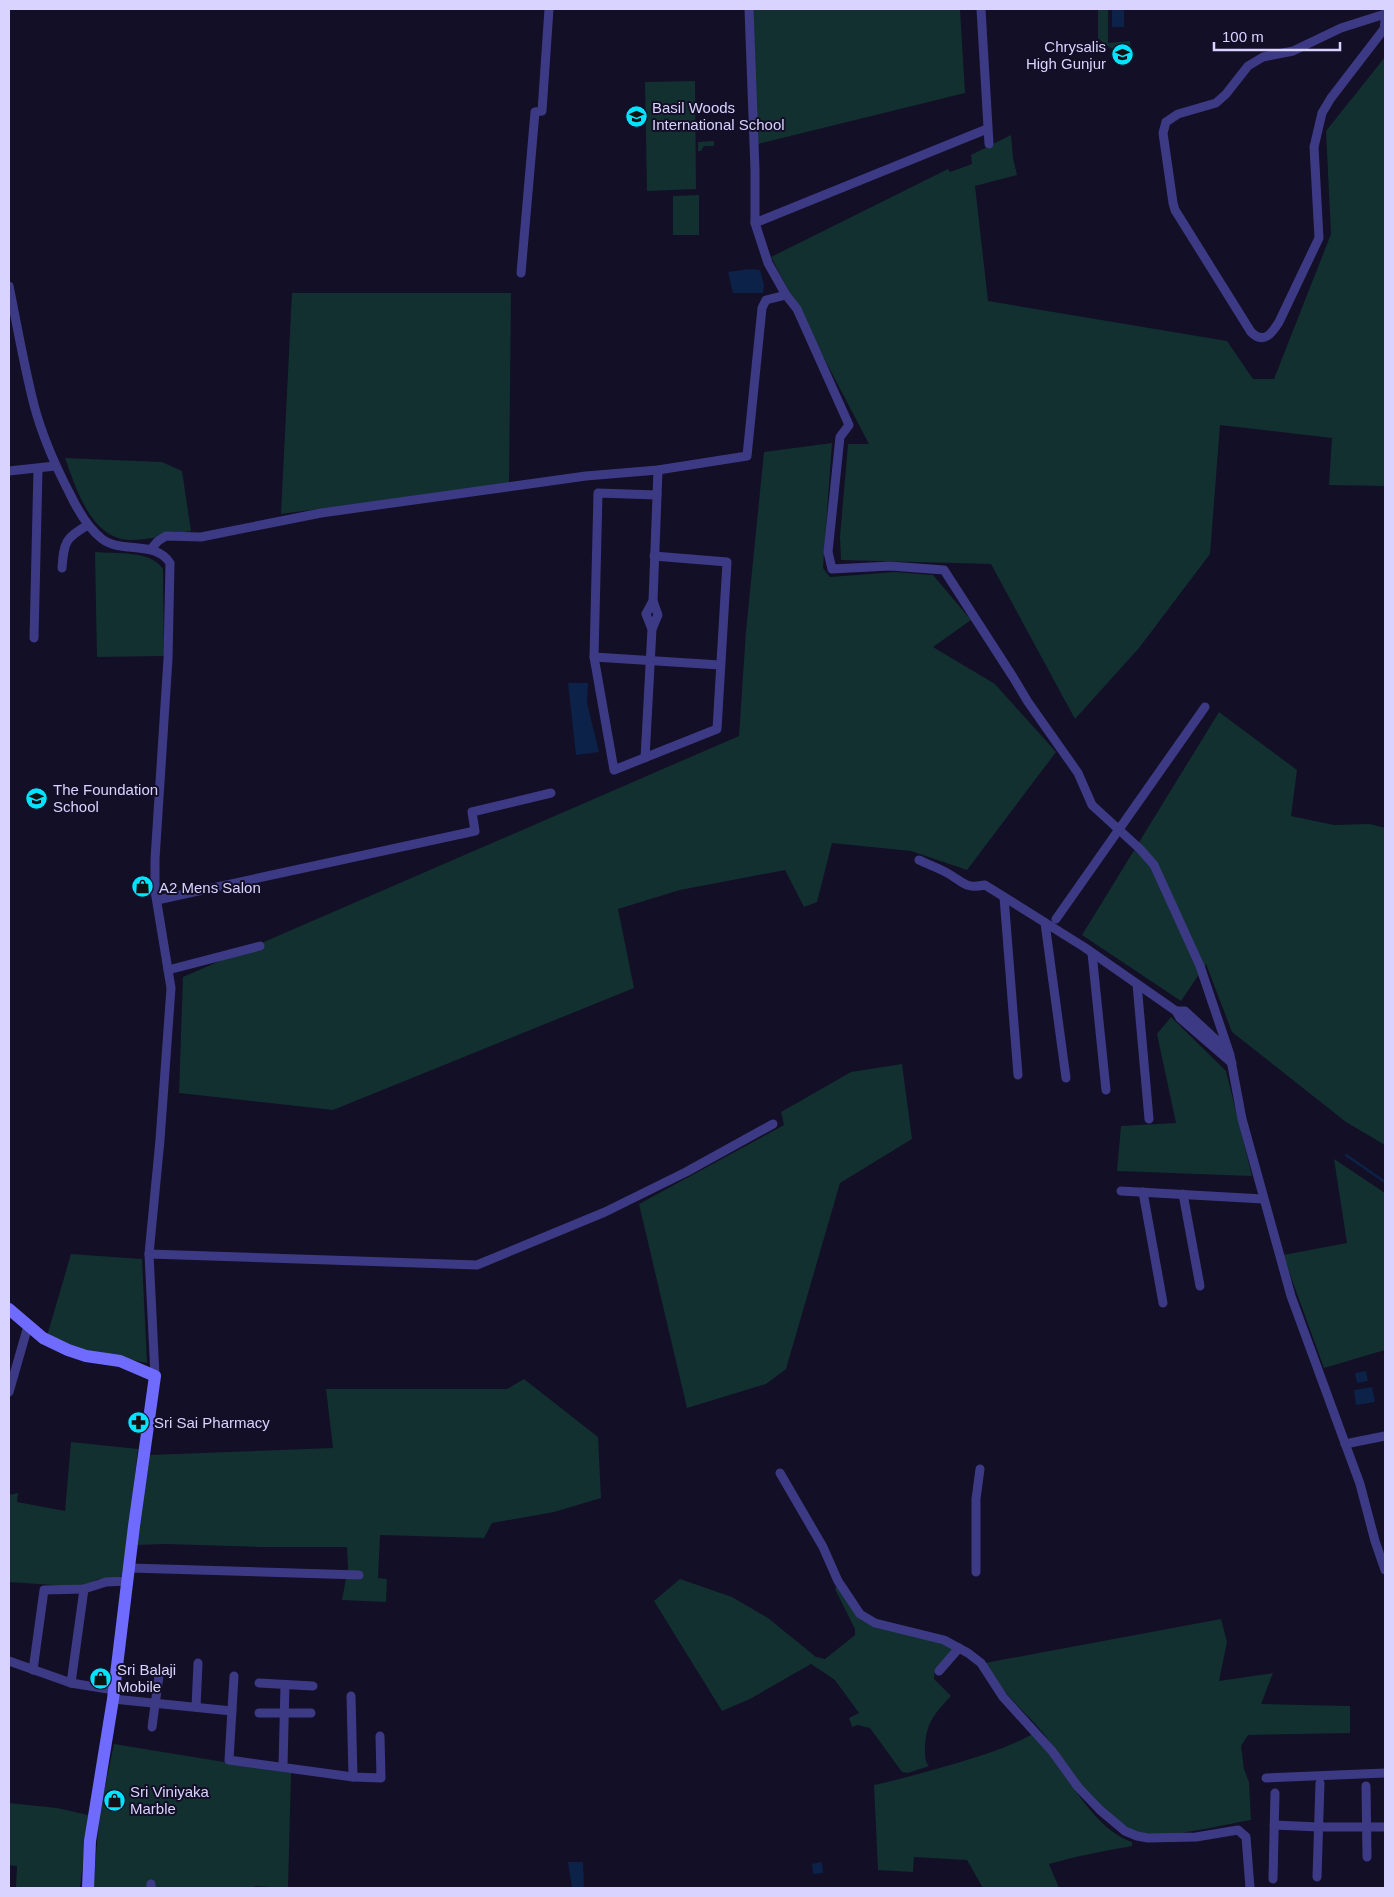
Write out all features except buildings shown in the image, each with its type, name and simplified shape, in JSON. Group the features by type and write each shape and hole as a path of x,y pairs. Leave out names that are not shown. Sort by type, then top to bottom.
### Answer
{"street":[{"path":"521,273 535,112 542,111 550,9"},
{"path":"749,9 755,160 755,223 768,263 786,295 798,309 849,424 840,437 828,552 832,569 890,566 944,570 1028,702 1078,773 1092,805 1140,849 1154,865 1200,966 1228,1050 1242,1118 1291,1296 1360,1484 1375,1541 1385,1570"},
{"path":"981,9 989,144"},
{"path":"1385,14 1341,28 1293,51 1263,57 1248,66 1226,94 1216,103 1178,114 1166,122 1163,133 1175,210 1257,337 1262,338 1272,334 1319,238 1314,147 1322,113 1330,98 1384,29 1385,21"},
{"path":"755,223 987,129"},
{"path":"9,286 34,406 56,466 79,511 102,539 127,548 151,549 165,556 170,563 168,659 155,859 157,900 171,988 160,1140 149,1254 156,1376 134,1526 113,1695 90,1841 88,1888"},
{"path":"151,549 166,536 201,537 321,513 586,476 658,470 747,456 762,308 766,300 786,295"},
{"path":"9,471 56,466"},
{"path":"34,638 38,469"},
{"path":"645,758 652,628 646,614 653,601 658,470"},
{"path":"654,556 727,562 716,729 614,770 594,658 598,493 657,495"},
{"path":"62,568 64,547 67,541 88,524"},
{"path":"594,658 720,665"},
{"path":"1056,919 1205,706"},
{"path":"157,900 475,831 472,812 551,793"},
{"path":"919,860 947,873 961,884 968,886 985,885 1046,923 1176,1011 1180,1018 1232,1063"},
{"path":"1004,897 1018,1075"},
{"path":"1046,923 1066,1078"},
{"path":"168,970 260,946"},
{"path":"1092,953 1106,1090"},
{"path":"1137,984 1149,1119"},
{"path":"1176,1011 1185,1011 1228,1050"},
{"path":"149,1254 477,1265 605,1212 686,1172 773,1124"},
{"path":"1121,1191 1263,1199"},
{"path":"1143,1192 1162,1303"},
{"path":"1183,1194 1200,1286"},
{"path":"9,1309 43,1338 68,1350 86,1356 120,1361 156,1376"},
{"path":"9,1392 28,1326"},
{"path":"1345,1444 1385,1436"},
{"path":"976,1572 976,1499 980,1469"},
{"path":"780,1473 823,1547 838,1581 860,1614 876,1623 944,1640 981,1663 1004,1697 1052,1751 1078,1787 1100,1810 1125,1831 1148,1838 1196,1837 1238,1830 1246,1837 1250,1888"},
{"path":"130,1568 359,1575"},
{"path":"33,1670 44,1590 84,1590 106,1582 127,1581"},
{"path":"71,1682 84,1590"},
{"path":"939,1671 959,1648"},
{"path":"9,1661 113,1695 156,1703 232,1710"},
{"path":"196,1707 198,1663"},
{"path":"152,1727 159,1676"},
{"path":"234,1676 229,1760 353,1777 381,1778 380,1736"},
{"path":"259,1683 312,1686"},
{"path":"283,1766 286,1685"},
{"path":"351,1696 353,1777"},
{"path":"260,1712 311,1713"},
{"path":"1266,1778 1385,1773"},
{"path":"1317,1877 1320,1784"},
{"path":"1366,1786 1367,1857"},
{"path":"1273,1879 1275,1793"},
{"path":"1274,1825 1385,1827"}],"green space":[{"path":"752,9 960,9 965,93 758,144"},
{"path":"1098,9 1108,9 1108,43 1130,41 1131,52 1121,52 1113,49 1105,45 1098,38"},
{"path":"1385,57 1385,486 1329,485 1332,438 1220,425 1210,554 1139,648 1075,719 991,564 841,560 840,537 848,444 869,444 771,257 948,169 950,172 972,164 971,155 1011,135 1017,175 975,186 988,301 1227,341 1253,379 1274,379 1331,234 1326,131"},
{"path":"695,81 696,189 647,191 645,82"},
{"path":"714,141 714,146 704,146 701,151 698,151 698,142"},
{"path":"699,195 699,235 673,235 673,196"},
{"path":"292,293 511,293 509,483 281,514"},
{"path":"832,443 823,568 830,577 895,572 933,575 971,620 933,647 995,684 1056,752 967,870 911,851 832,843 817,902 804,907 785,870 680,890 618,909 634,988 333,1110 179,1093 183,977 739,736 746,631 764,452"},
{"path":"65,458 162,462 182,471 191,531 130,540 116,537 105,531 95,522 87,510"},
{"path":"95,552 142,556 157,563 163,569 164,656 97,657"},
{"path":"1219,712 1297,770 1291,816 1334,825 1370,824 1385,828 1385,1145 1346,1122 1232,1032 1206,964 1181,1001 1082,935"},
{"path":"1171,1017 1226,1071 1252,1176 1117,1171 1121,1126 1176,1123 1157,1034"},
{"path":"902,1064 912,1139 840,1183 786,1369 766,1384 687,1408 639,1204 784,1125 781,1112 851,1072"},
{"path":"1334,1159 1385,1193 1385,1350 1324,1368 1283,1255 1347,1243"},
{"path":"71,1254 142,1259 147,1363 75,1348 47,1336"},
{"path":"524,1379 598,1437 601,1498 554,1512 492,1523 484,1538 380,1535 378,1578 387,1579 386,1602 342,1600 348,1568 347,1547 136,1545 150,1455 333,1448 326,1389 507,1389"},
{"path":"71,1442 138,1449 124,1575 113,1579 98,1579 82,1587 9,1582 9,1495 18,1493 17,1502 65,1511"},
{"path":"680,1579 732,1597 768,1618 816,1657 825,1659 855,1635 855,1629 835,1589 838,1584 861,1620 953,1648 950,1654 935,1669 934,1679 951,1696 939,1709 928,1727 925,1753 929,1766 908,1773 902,1772 870,1728 858,1725 852,1727 849,1718 859,1713 835,1680 811,1664 750,1699 722,1711 654,1601"},
{"path":"1221,1619 1227,1642 1219,1681 1273,1673 1261,1704 1350,1706 1350,1733 1248,1735 1241,1746 1244,1769 1249,1782 1251,1820 1210,1828 1179,1833 1151,1834 1131,1829 1115,1819 1083,1789 1048,1739 1004,1691 985,1663"},
{"path":"1033,1734 1045,1747 1089,1809 1116,1834 1132,1842 1132,1846 1049,1864 1059,1888 983,1888 967,1860 914,1857 913,1872 878,1870 874,1785 976,1757 1005,1747"},
{"path":"114,1744 291,1773 288,1888 255,1886 254,1888 93,1888 100,1810"},
{"path":"9,1803 57,1808 88,1815 80,1888 16,1887 17,1866 9,1865"}],"water":[{"path":"1112,9 1124,9 1124,27 1112,27"},
{"path":"749,269 760,270 764,285 763,293 733,293 728,272"},
{"path":"568,683 588,683 587,703 599,752 576,755"},
{"path":"1366,1371 1368,1381 1357,1383 1355,1373"},
{"path":"1372,1387 1375,1402 1356,1405 1354,1390"},
{"path":"568,1862 583,1862 584,1888 572,1888"},
{"path":"822,1862 823,1873 813,1874 812,1864"}],"waterway":[{"path":"1346,1155 1385,1182"}],"place":[{"name":"Chrysalis High Gunjur","path":"1122,55"},
{"name":"Basil Woods International School","path":"636,116"},
{"name":"The Foundation School","path":"37,798"},
{"name":"A2 Mens Salon","path":"143,887"},
{"name":"Sri Sai Pharmacy","path":"138,1422"},
{"name":"Sri Balaji Mobile","path":"101,1678"},
{"name":"Sri Viniyaka Marble","path":"114,1800"}]}
